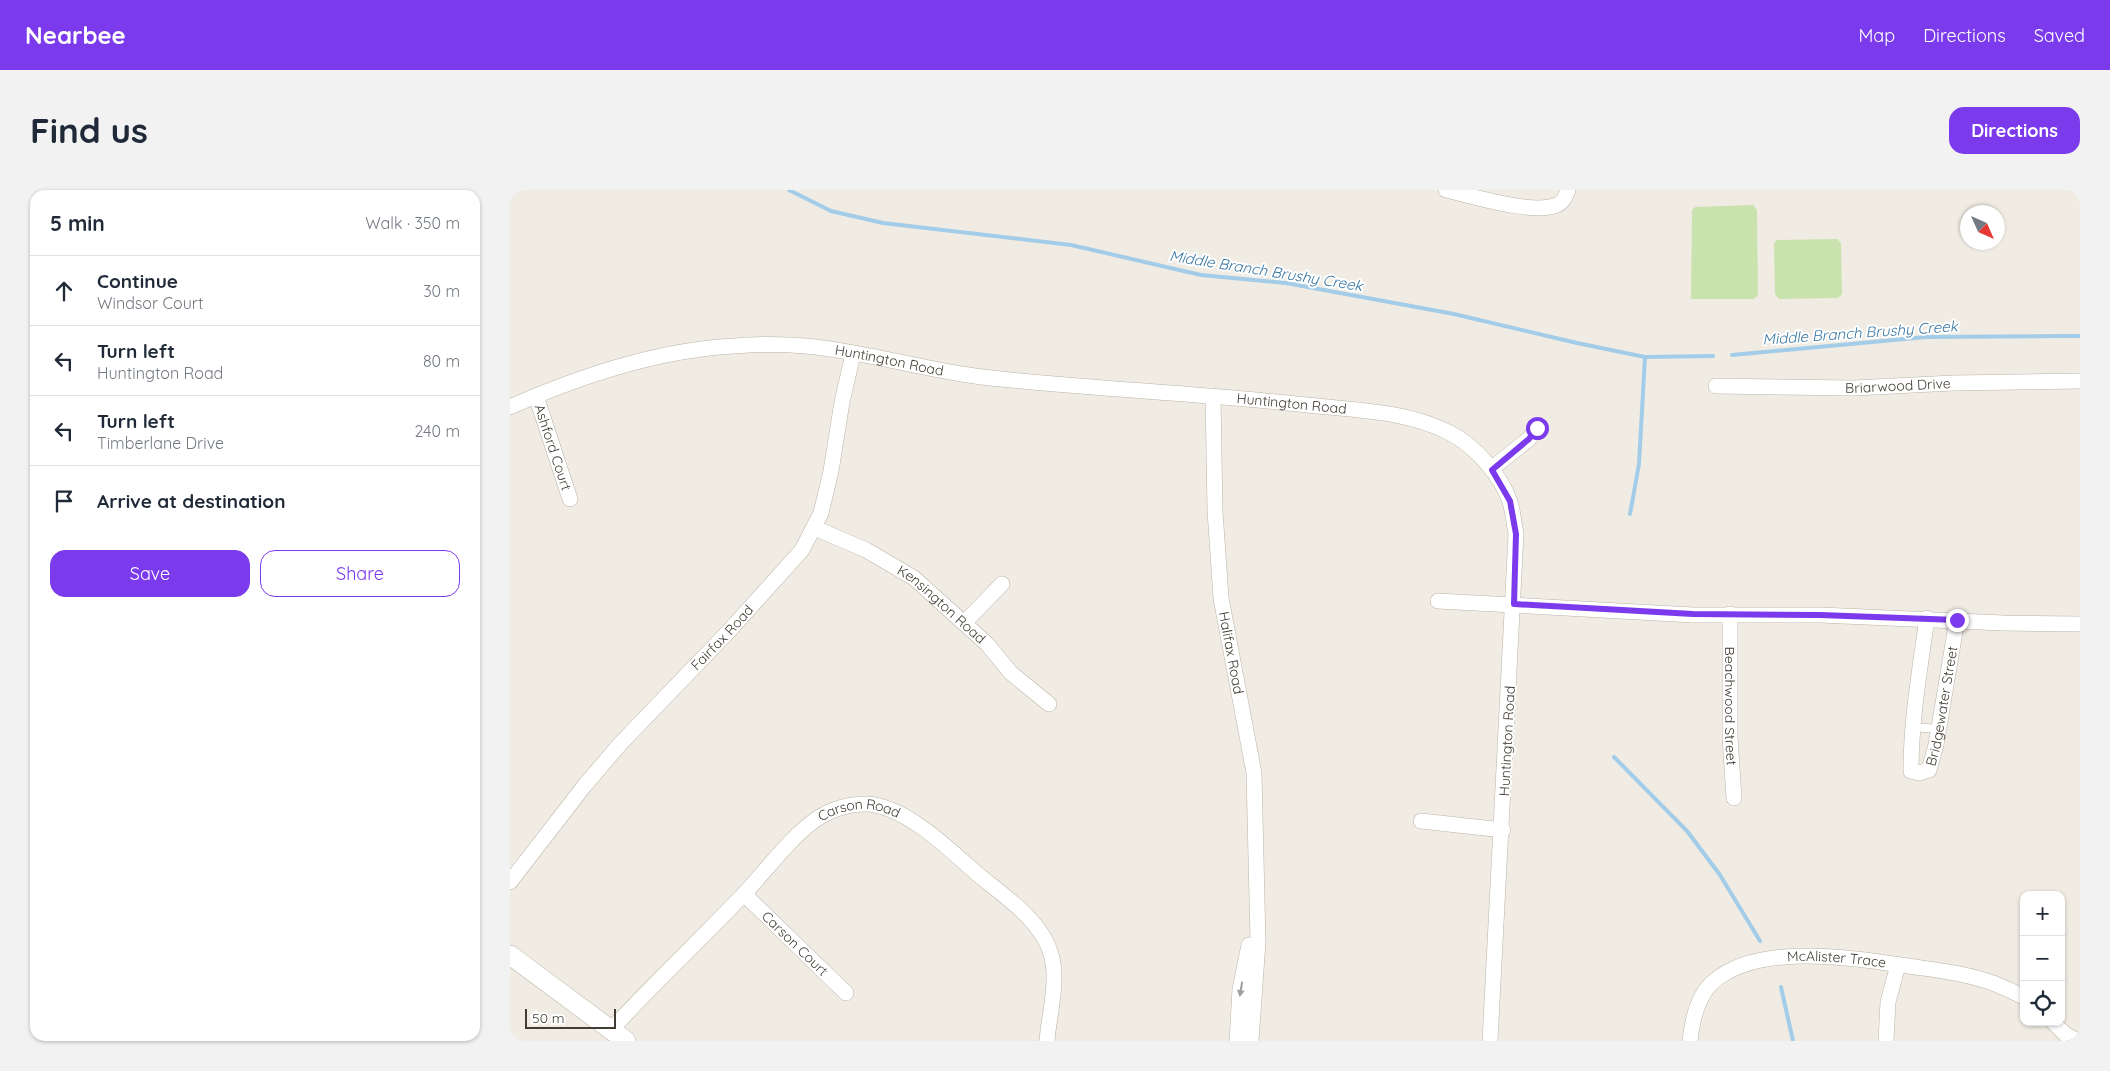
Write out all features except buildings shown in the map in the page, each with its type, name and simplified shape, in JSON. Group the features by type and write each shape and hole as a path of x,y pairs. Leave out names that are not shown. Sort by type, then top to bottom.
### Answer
{"street":[{"path":"1446,190 1500,203 1537,208 1557,205 1564,199 1568,190"},
{"name":"Huntington Road","path":"510,407 626,364 690,350 733,346 779,345 806,346 978,376 1213,396 1398,416 1425,423 1452,434 1480,456 1492,470 1510,501 1516,534 1503,830 1490,1041"},
{"name":"Fairfax Road","path":"510,882 609,757 796,558 815,528 832,471 842,402 853,354"},
{"name":"Briarwood Drive","path":"1716,386 1854,388 2080,381"},
{"name":"Ashford Court","path":"536,396 570,499"},
{"name":"Halifax Road","path":"1213,396 1215,511 1221,598 1254,773 1258,942 1251,1041"},
{"path":"1492,470 1529,439 1537,428"},
{"name":"Kensington Road","path":"815,528 866,550 914,578 987,644 1011,673 1049,704"},
{"path":"964,623 1002,584"},
{"path":"1438,602 1514,604 1652,613 1927,618 2080,624"},
{"name":"Beachwood Street","path":"1730,614 1730,737 1734,798"},
{"name":"Bridgewater Street","path":"1927,618 1912,727 1911,771 1919,774 1929,770 1939,729 1957,620"},
{"name":"Carson Road","path":"619,1035 655,982 744,894 775,859 817,819 837,808 868,804 898,812 950,850 1038,928 1051,954 1053,983 1047,1041"},
{"path":"1421,822 1503,830"},
{"name":"Carson Court","path":"744,894 846,993"},
{"name":"Halifax Road","path":"1238,1041 1237,1017 1240,989 1256,907"},
{"path":"510,955 619,1035"},
{"name":"McAlister Trace","path":"1690,1041 1695,1012 1702,996 1713,982 1737,968 1761,960 1805,956 1870,959 1963,974 1994,983 2020,995"},
{"path":"1886,1041 1888,1002 1898,965"},
{"path":"2057,1026 2078,1041"}],"lane":[{"path":"1912,727 1939,729"}],"green space":[{"path":"1753,205 1757,210 1758,295 1754,299 1691,299 1692,210 1695,207"},
{"path":"1837,239 1841,243 1842,294 1838,298 1779,299 1775,294 1774,243 1777,240"}],"waterway":[{"name":"Middle Branch Brushy Creek","path":"789,190 831,211 883,223 1071,245 1201,275 1286,283 1454,314 1645,357 1713,356"},
{"name":"Middle Branch Brushy Creek","path":"1732,355 1926,337 2080,336"},
{"path":"1630,514 1639,464 1645,357"},
{"path":"1614,757 1687,831 1720,875 1760,941"},
{"path":"1781,987 1793,1041"}],"route":[{"path":"1537,428 1529,439 1492,470 1510,501 1516,534 1514,604 1652,613 1820,615 1957,620"}]}
